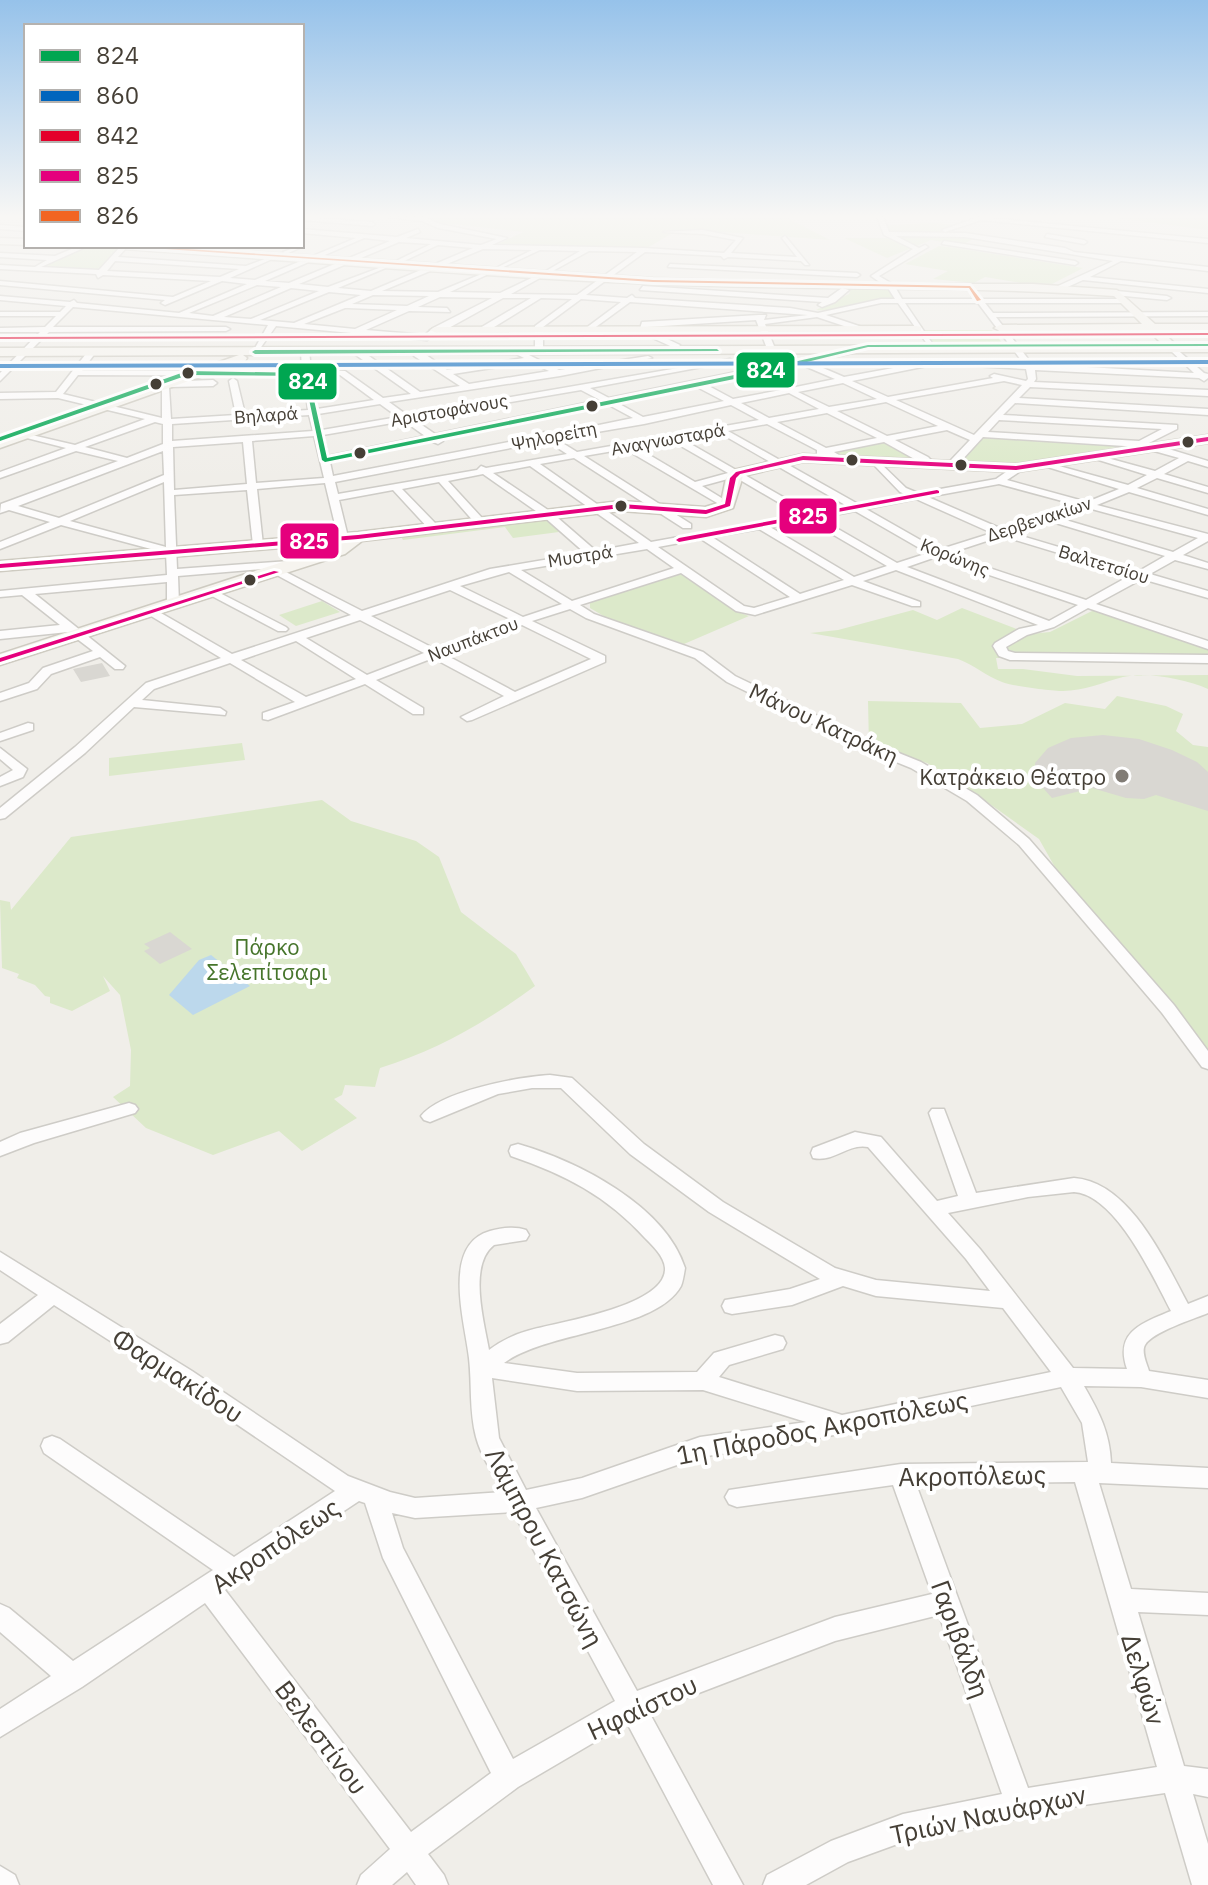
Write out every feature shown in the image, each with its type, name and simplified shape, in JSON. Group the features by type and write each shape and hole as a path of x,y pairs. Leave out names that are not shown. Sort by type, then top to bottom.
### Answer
{"street":[{"path":"1,376 71,305 271,326"},
{"path":"145,312 161,305"},
{"path":"178,315 202,305"},
{"path":"212,318 243,305"},
{"path":"249,322 291,305"},
{"path":"356,331 414,305"},
{"path":"487,305 426,342 417,354 687,526"},
{"path":"483,330 525,305"},
{"path":"537,330 570,305"},
{"path":"589,330 620,305"},
{"path":"662,310 667,305"},
{"path":"707,305 806,311 859,329"},
{"path":"776,309 777,305"},
{"path":"806,311 820,305"},
{"path":"0,351 356,351 426,342 483,330 589,330 762,323 861,305"},
{"path":"902,305 937,362"},
{"path":"956,465 956,460 1032,379 1030,367 983,305"},
{"path":"1129,305 1206,377"},
{"path":"294,326 341,306 447,310"},
{"path":"707,321 720,306"},
{"path":"58,395 125,310"},
{"path":"0,314 63,314"},
{"path":"990,315 1208,314"},
{"path":"762,323 784,316"},
{"path":"643,327 653,317"},
{"path":"643,327 707,321 917,329"},
{"path":"762,323 775,348"},
{"path":"0,439 191,375 255,350 271,326"},
{"path":"0,330 294,326 515,350 775,348 947,427 979,437 1145,445 1208,464"},
{"path":"643,327 677,347"},
{"path":"1000,328 1208,327"},
{"path":"537,330 539,347"},
{"path":"92,350 228,354 426,342 539,347 1208,346"},
{"path":"325,460 864,348"},
{"path":"515,350 652,426"},
{"path":"633,350 840,459"},
{"path":"708,350 930,464"},
{"path":"305,351 313,412 334,498 352,539"},
{"path":"356,351 418,395"},
{"path":"191,375 228,354"},
{"name":"Βηλαρά","path":"163,418 313,412 648,358"},
{"path":"445,373 531,359"},
{"name":"Αριστοφάνους","path":"3,507 168,445 320,433 730,361"},
{"name":"Ψηλορείτη","path":"168,493 330,480 937,362 1206,377"},
{"path":"963,363 1002,379 1029,384 1208,393"},
{"path":"75,373 191,375 339,371 547,514 593,554"},
{"path":"159,385 233,381 306,372"},
{"name":"Αναγνωσταρά","path":"334,498 1002,379"},
{"path":"233,381 241,417"},
{"path":"159,385 166,389 163,418 168,445 173,604"},
{"path":"0,396 58,395 163,418"},
{"path":"1012,400 1203,411"},
{"path":"1145,445 1203,411 1208,404"},
{"path":"997,417 1174,427"},
{"path":"0,475 163,418"},
{"path":"695,485 824,451 947,427"},
{"name":"Κορώνης","path":"720,430 936,553 1208,645"},
{"path":"663,432 897,567 1050,625"},
{"path":"21,434 127,461"},
{"path":"247,439 258,545"},
{"path":"803,458 1016,468 1145,445 1208,439"},
{"path":"627,446 728,505"},
{"path":"1092,455 1208,490"},
{"name":"Δερβενακίων","path":"681,569 749,612 759,612 1088,505 1157,475 1187,458"},
{"name":"Βαλτετσίου","path":"876,462 903,490 999,532 1208,595"},
{"path":"1044,463 1208,512"},
{"path":"533,464 681,569"},
{"name":"Μυστρά","path":"130,703 150,686 510,568 999,481 1016,468"},
{"path":"728,505 733,478 738,473"},
{"path":"0,546 167,477"},
{"path":"442,480 479,521"},
{"path":"999,481 1208,538"},
{"path":"396,488 433,527"},
{"path":"0,566 352,539 479,521 621,506 706,512 728,505"},
{"path":"3,507 173,552"},
{"path":"1046,517 1208,566"},
{"path":"760,525 855,582 916,604"},
{"path":"703,536 801,599"},
{"path":"1208,538 1050,625 1023,632 999,646 1003,653 1014,657 1208,659"},
{"path":"0,660 72,632 295,566 352,539"},
{"path":"0,594 279,563 295,566"},
{"name":"Μάνου Κατράκη","path":"510,568 590,616 699,655 731,679 869,746 916,765 972,798 1024,842 1168,1009 1208,1063"},
{"name":"Ναυπάκτου","path":"268,716 524,620 681,569"},
{"path":"277,571 510,694"},
{"path":"451,586 601,659 467,717"},
{"path":"25,592 119,666"},
{"path":"212,592 282,629"},
{"path":"150,611 306,703"},
{"path":"0,635 72,632"},
{"path":"297,637 418,711"},
{"path":"0,697 33,686 47,671 100,653"},
{"path":"0,815 80,750 130,703 220,712"},
{"path":"0,737 28,727"},
{"path":"0,752 20,769 18,774 0,782"},
{"path":"430,1116 462,1099 497,1089 566,1082 637,1149 716,1207 780,1247 841,1279 876,1288 1010,1301"},
{"path":"0,1150 27,1138 129,1109"},
{"path":"938,1113 969,1201"},
{"name":"Δελφών","path":"820,1153 855,1138 868,1139 879,1146 1010,1301 1067,1377 1093,1421 1099,1446 1092,1472 1120,1600 1206,1885"},
{"path":"481,1368 524,1340 598,1323 652,1300 667,1289 675,1277 675,1267 659,1240 611,1191 583,1174 518,1151"},
{"path":"932,1209 1074,1186 1097,1190 1120,1212 1184,1315"},
{"name":"Λάμπρου Κατσώνη","path":"519,1235 490,1239 482,1243 474,1255 470,1298 481,1368 484,1428 491,1448 629,1707 729,1885"},
{"name":"Φαρμακίδου","path":"0,1260 365,1494"},
{"path":"732,1306 792,1297 841,1279"},
{"path":"0,1336 54,1294"},
{"path":"1141,1378 1134,1353 1138,1339 1144,1333 1208,1304"},
{"path":"703,1381 722,1359 775,1343"},
{"path":"481,1368 577,1382 703,1381 843,1425"},
{"name":"1η Πάροδος Ακροπόλεως","path":"521,1501 582,1488 700,1447 843,1425 1067,1377 1141,1378 1208,1389"},
{"path":"52,1446 234,1571"},
{"name":"Ακροπόλεως","path":"737,1497 901,1474 1092,1472 1208,1478"},
{"name":"Γαριβάλδη","path":"901,1474 1020,1804"},
{"path":"365,1494 415,1508 521,1501"},
{"path":"365,1494 508,1777"},
{"name":"Ακροπόλεως","path":"0,1724 234,1571 365,1494"},
{"name":"Βελεστίνου","path":"209,1589 434,1885"},
{"path":"1120,1600 1208,1604"},
{"name":"Ηφαίστου","path":"371,1885 409,1851 508,1777 629,1707 835,1629 948,1601"},
{"path":"0,1616 73,1678"},
{"name":"Τριών Ναυάρχων","path":"777,1885 841,1851 903,1828 1174,1778 1208,1783"},
{"path":"0,1880 5,1885"}],"green space":[{"path":"826,305 855,305 835,309 816,310"},
{"path":"923,330 992,330 1003,344 931,344"},
{"path":"983,437 1135,444 1008,465 961,463"},
{"path":"887,441 923,459 845,458 834,452"},
{"path":"542,515 559,532 513,538 505,527 403,540 399,533"},
{"path":"679,573 735,611 749,616 684,644 607,618 590,608 590,601"},
{"path":"322,601 340,612 296,626 279,615"},
{"path":"962,608 1030,634 1050,632 1094,610 1208,647 1208,655 996,658 998,669 1077,676 1137,676 1078,690 1057,691 1002,682 958,659 810,633 838,630 913,610 937,620"},
{"path":"1146,675 1208,675 1208,689 1178,679"},
{"path":"1117,696 1166,706 1183,714 1176,731 1193,745 1208,747 1208,1059 1077,906 1039,839 927,763 869,746 868,701 961,703 980,728 1022,724 1065,703 1105,709"},
{"path":"242,743 245,760 109,776 109,758"},
{"name":"Πάρκο Σελεπίτσαρι","path":"322,800 351,821 416,841 439,857 461,912 516,954 535,986 461,1034 422,1053 380,1068 375,1087 345,1085 342,1095 334,1099 357,1118 302,1151 279,1131 213,1155 146,1128 113,1097 130,1086 131,1050 120,995 103,976 110,991 72,1011 50,1003 50,997 35,985 17,978 19,974 2,968 0,900 10,902 11,910 71,837"}],"water":[{"path":"211,955 250,986 193,1015 169,995 199,960"}],"building":[{"path":"102,663 110,676 81,682 73,669"},
{"name":"Κατράκειο Θέατρο","path":"1103,735 1139,739 1197,762 1208,772 1208,811 1156,795 1144,799 1126,798 1092,788 1052,798 1036,780 1035,763 1048,748 1071,738"},
{"path":"170,932 192,949 160,964 144,951 150,948 144,944"}],"transit line":[{"name":"842","path":"0,338 1208,334"},
{"name":"824","path":"0,439 187,373 306,374 325,460 754,373 868,346 1208,345"},
{"name":"824","path":"255,352 717,350"},
{"name":"860","path":"0,366 1208,362"},
{"name":"825","path":"0,566 358,537 621,506 706,512 728,505 733,478 738,473 803,458 1016,468 1208,439"},
{"name":"825","path":"679,540 937,492"},
{"name":"825","path":"0,660 276,572"}],"place":[{"name":"Κατράκειο Θέατρο","path":"1122,776"}]}
